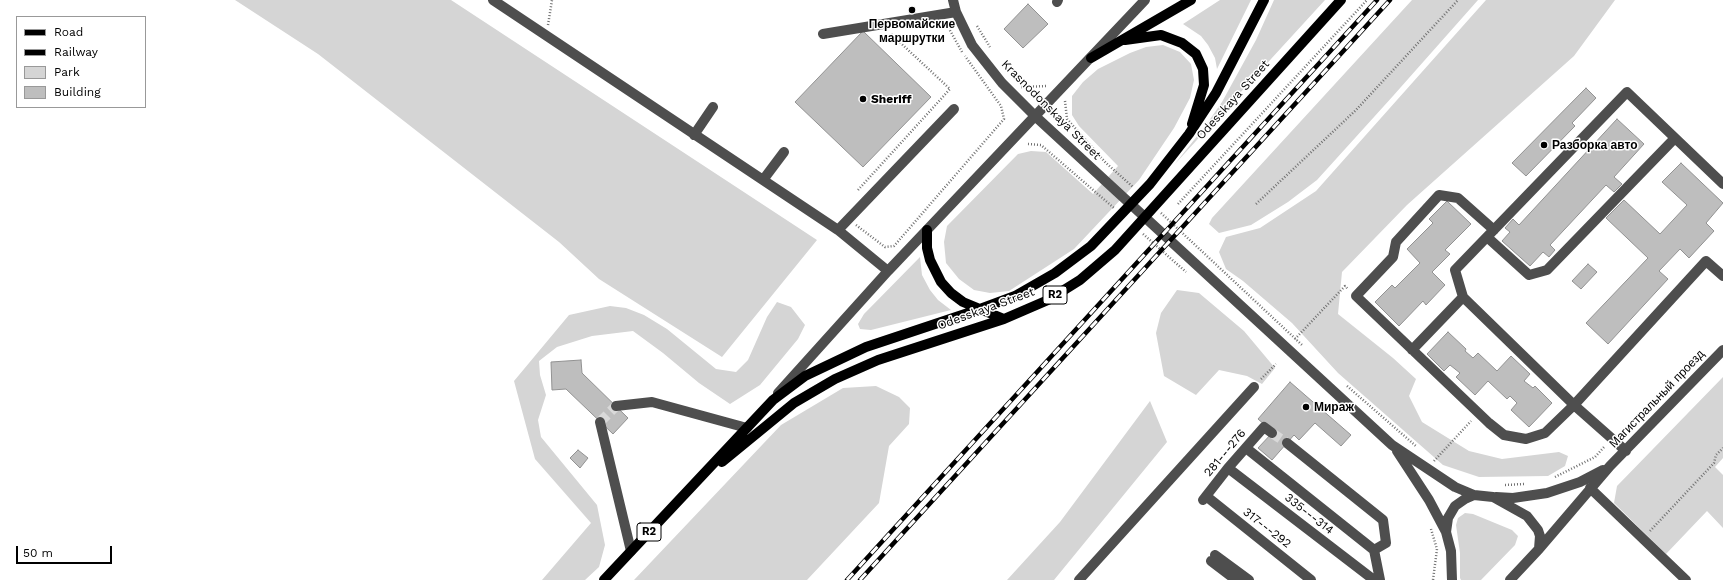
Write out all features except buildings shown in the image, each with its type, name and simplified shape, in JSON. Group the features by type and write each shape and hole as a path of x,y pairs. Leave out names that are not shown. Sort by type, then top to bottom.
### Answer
{"main road":[{"path":"1091,58 1125,40 1191,0"},
{"name":"Odesskaya Street","path":"694,485 772,400 805,376 866,347 1015,296 1055,273 1091,246 1150,184 1189,134 1216,93 1264,0"},
{"name":"Odesskaya Street","path":"694,485 794,403 835,379 878,360 1004,319 1048,300 1080,280 1115,250 1341,0"},
{"path":"1125,40 1161,35 1182,43 1196,54 1203,69 1204,85 1189,134"},
{"path":"926,230 927,248 930,260 941,282 951,293 963,302 1004,319"},
{"name":"R2","path":"604,580 694,485"}],"street":[{"path":"493,0 838,230 888,271"},
{"name":"Krasnodonskaya Street","path":"953,0 956,12 972,46 1002,84 1200,269 1392,445"},
{"name":"Odesskaya Street","path":"772,400 926,230 1145,0"},
{"path":"824,34 956,12"},
{"path":"1626,451 1574,404 1463,296 1456,270 1628,92 1723,184"},
{"path":"694,135 713,108"},
{"path":"838,230 954,109"},
{"path":"1675,138 1547,270 1529,275 1458,198 1439,195 1396,242 1393,257 1356,296 1478,413 1504,435 1526,440 1546,433 1706,261 1723,276"},
{"path":"762,180 784,152"},
{"path":"1412,350 1463,296"},
{"name":"Магистральный проезд","path":"1610,466 1723,350"},
{"path":"1079,580 1254,387"},
{"path":"616,406 652,402 747,428"},
{"path":"600,422 631,551"},
{"name":"281---276","path":"1206,500 1228,468 1264,427 1272,433"},
{"path":"1287,443 1383,520 1386,543 1374,550"},
{"path":"1392,445 1442,479 1474,495 1493,497 1513,498 1547,493 1580,482 1610,466"},
{"path":"1392,445 1417,481 1446,532 1451,551 1451,577"},
{"path":"1246,448 1374,550 1380,580"},
{"path":"1510,580 1539,549 1610,466"},
{"name":"335---314","path":"1228,468 1374,580"},
{"path":"1590,488 1686,580"},
{"path":"1446,532 1448,518 1455,506 1474,495"},
{"path":"1493,497 1522,512 1534,523 1540,536 1539,549"},
{"path":"1206,500 1304,580"},
{"name":"317---292","path":"1206,500 1312,580"},
{"path":"1236,580 1213,558 1249,580"}],"path":[{"path":"547,36 552,0"},
{"path":"1178,204 1366,0"},
{"path":"1256,204 1356,110 1458,0"},
{"path":"974,21 993,52"},
{"path":"1016,81 1021,87 1048,86 1053,80"},
{"path":"1064,100 1066,119 1106,162"},
{"path":"1001,106 1004,119"},
{"path":"1028,144 1041,145 1087,184"},
{"path":"1166,218 1307,350"},
{"path":"1295,339 1345,286 1356,296"},
{"path":"1254,387 1276,364"},
{"path":"1342,382 1419,448"},
{"path":"1433,461 1478,413"},
{"path":"1552,479 1595,457 1612,439"},
{"path":"1643,539 1714,463 1716,455 1723,448"},
{"path":"1430,458 1438,464"},
{"path":"1502,485 1531,483"},
{"path":"1430,527 1437,549 1433,580"}],"green space":[{"path":"235,0 451,0 817,240 722,357 599,279 559,242 318,54"},
{"path":"1220,0 1251,0 1217,69 1215,58 1208,45 1201,36 1183,24"},
{"path":"1274,0 1325,0 1174,165 1206,125 1222,102 1256,40"},
{"path":"1412,0 1478,0 1317,180 1288,202 1251,225 1219,233 1209,224 1212,218"},
{"path":"1486,0 1615,0 1574,56 1407,205 1342,272 1338,314 1393,358 1416,379 1409,396 1422,422 1469,451 1502,459 1559,452 1568,456 1565,466 1548,476 1479,477 1443,465 1338,373 1292,323 1243,281 1226,269 1219,252 1226,237 1260,228 1316,191"},
{"path":"1163,45 1180,52 1191,64 1194,80 1190,98 1174,128 1139,180 1074,249 1009,291 990,293 974,290 959,279 946,263 944,242 947,226 1018,154 1031,151 1046,152 1093,194 1118,166 1079,126 1072,115 1072,96 1083,82 1098,69 1130,53 1146,47"},
{"path":"920,257 922,275 930,290 938,300 951,310 871,330 860,329 858,324 864,314"},
{"path":"1177,290 1199,293 1244,331 1275,368 1262,384 1247,376 1219,370 1196,395 1164,376 1156,333 1161,313"},
{"path":"777,302 791,307 805,325 798,339 760,385 730,404 699,383 663,353 633,331 592,336 557,347 539,361 540,375 546,395 538,420 541,437 597,505 605,545 599,567 585,580 542,580 591,523 535,459 514,381 569,315 610,306 626,308 644,315 667,329 716,369 736,372 748,360 767,317"},
{"path":"1723,377 1723,458 1715,467 1723,475 1723,528 1707,511 1666,554 1614,503 1617,486"},
{"path":"876,386 899,397 910,408 909,424 889,446 879,503 807,580 634,580 781,425 843,388"},
{"path":"1150,401 1167,442 1054,580 1007,580 1060,522"},
{"path":"1465,513 1473,514 1512,530 1518,536 1515,545 1481,580 1461,580 1460,578 1460,553 1456,525 1458,518"}],"tunnel":[{"path":"600,422 616,406"},
{"path":"1272,433 1287,443"}],"railway":[{"path":"847,580 1377,0"},
{"path":"860,580 1390,0"}],"place":[{"name":"Первомайские маршрутки","path":"912,10"},
{"name":"Sheriff","path":"863,99"},
{"name":"Разборка авто","path":"1544,145"},
{"name":"Мираж","path":"1306,407"}]}
